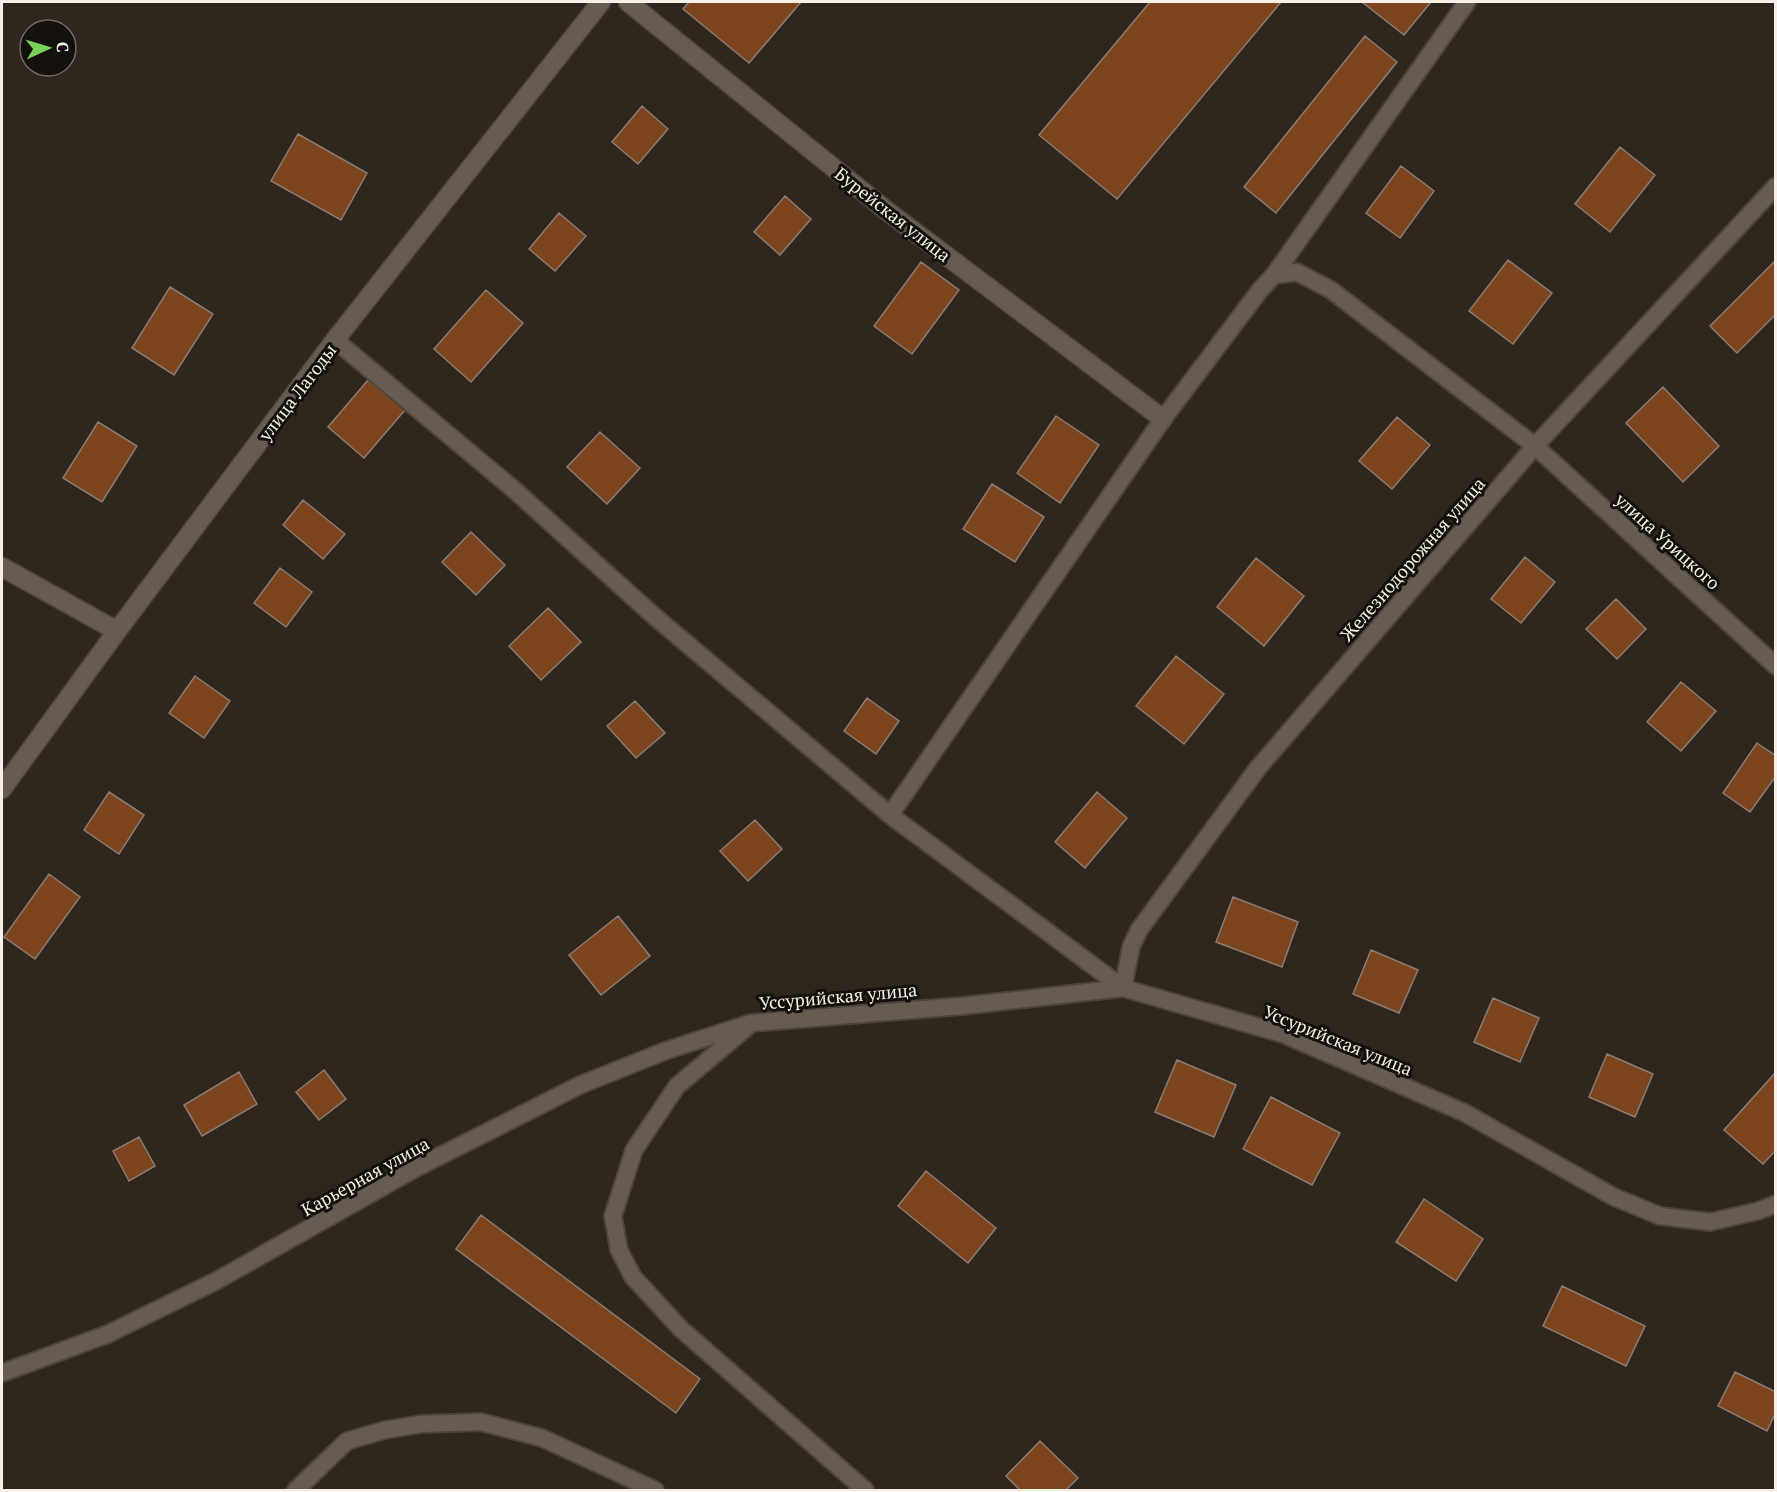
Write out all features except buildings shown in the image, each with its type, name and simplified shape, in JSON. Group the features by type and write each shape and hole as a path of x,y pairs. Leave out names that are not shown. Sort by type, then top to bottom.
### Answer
{"street":[{"name":"улица Лагоды","path":"2,789 335,340 601,2"},
{"name":"Бурейская улица","path":"628,2 887,211 1163,419"},
{"path":"2,567 117,631"}],"lane":[{"path":"890,815 1163,419 1260,290 1274,275 1467,2"},
{"name":"Железнодорожная улица","path":"1123,988 1131,947 1138,930 1258,768 1535,446 1776,186"},
{"name":"улица Урицкого","path":"1274,275 1297,272 1331,290 1535,446 1776,666"},
{"path":"335,340 511,487 654,616 890,815 1123,988"},
{"name":"Уссурийская улица","path":"751,1023 962,1006 1123,988 1283,1034 1465,1113 1614,1197 1660,1216 1710,1222 1758,1211 1776,1204"},
{"path":"751,1023 677,1086 634,1150 613,1216 619,1250 633,1277 681,1329 865,1491"},
{"name":"Карьерная улица","path":"2,1373 108,1335 197,1290 416,1168 580,1085 664,1051 751,1023"},
{"path":"296,1491 347,1441 385,1430 422,1424 481,1422 542,1438 655,1491"}]}
